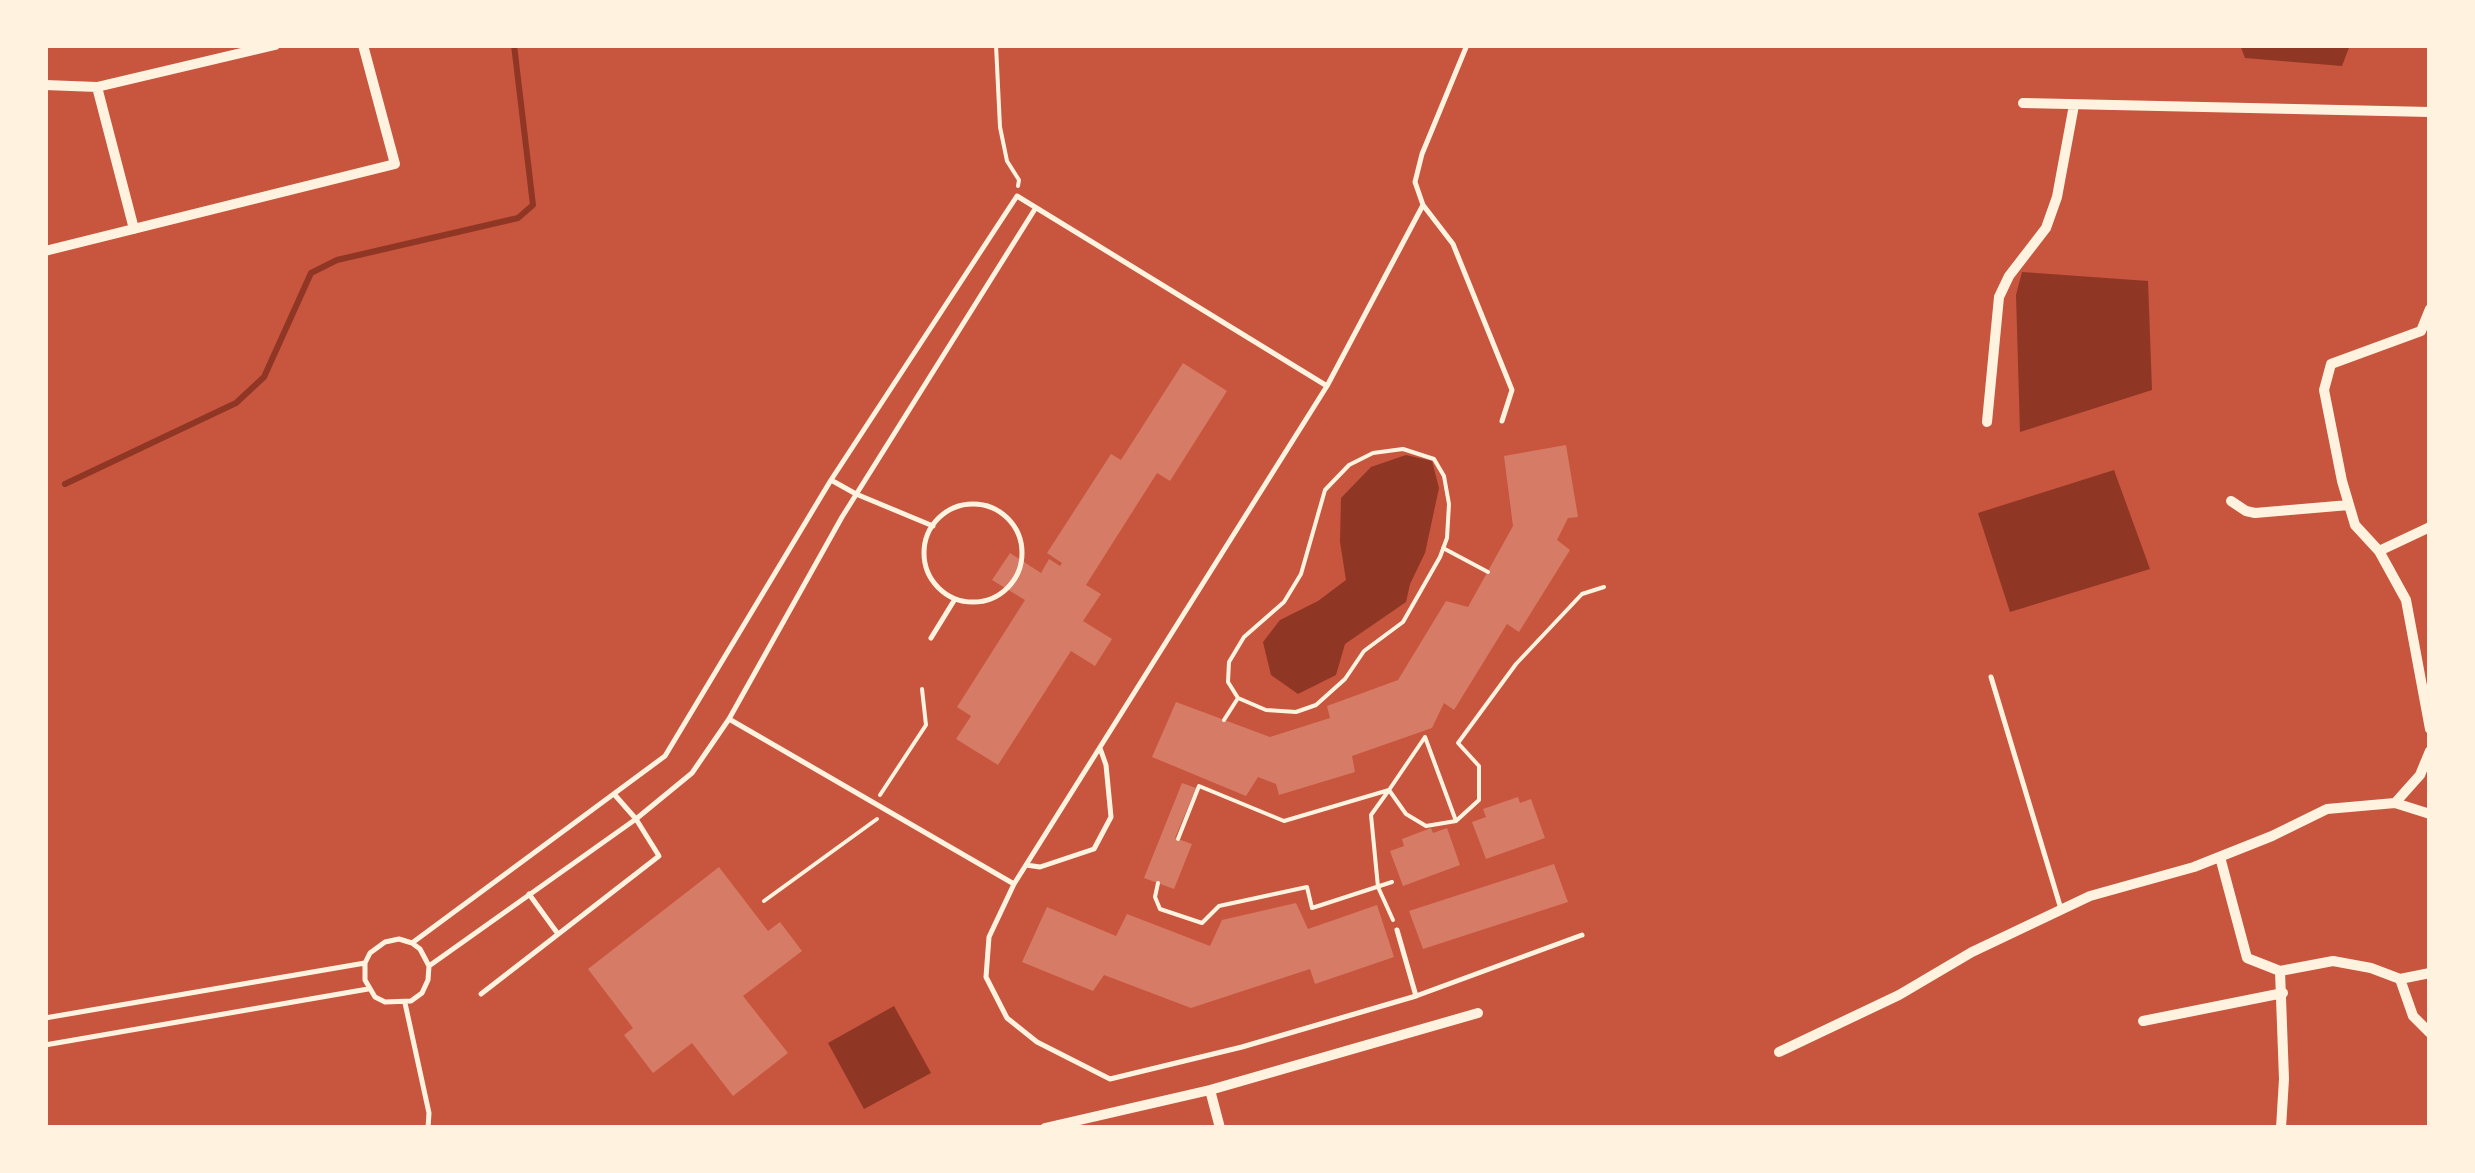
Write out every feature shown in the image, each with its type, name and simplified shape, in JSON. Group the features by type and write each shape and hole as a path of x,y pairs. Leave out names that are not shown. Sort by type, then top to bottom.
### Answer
{"street":[{"path":"45,85 97,87 275,45"},
{"path":"45,251 395,164 363,45"},
{"path":"97,87 134,229"},
{"path":"2023,104 2430,112"},
{"path":"1987,422 1999,297 2022,256 2046,228 2057,196 2074,105"},
{"path":"2430,309 2421,331 2331,364 2324,390 2355,525 2379,551 2406,600 2430,728"},
{"path":"2232,501 2256,514 2349,505"},
{"path":"2379,551 2430,527"},
{"path":"2395,804 2420,775 2430,751"},
{"path":"1779,1052 2090,896 2154,880 2220,857 2327,810 2395,804 2430,814"},
{"path":"2220,857 2247,958 2280,971 2334,961 2400,979 2430,973"},
{"path":"2280,971 2281,1128"},
{"path":"2400,979 2413,1016 2430,1032"},
{"path":"2143,1021 2283,994"},
{"path":"1044,1128 1210,1090 1478,1013"},
{"path":"1210,1090 1220,1128"}],"lane":[{"path":"1467,45 1422,154 1415,182 1424,205 1453,244 1512,390 1502,421"},
{"path":"412,943 664,756 831,480 1017,196 1327,386"},
{"path":"1424,205 1327,386 1014,884 989,937 986,977 1007,1018 1037,1042 1110,1079 1242,1047 1416,996 1582,935"},
{"path":"429,966 636,818 692,773 729,719 856,494 1035,209"},
{"path":"831,480 933,526"},
{"path":"959,506 993,508 1017,531 1022,547 1015,580 988,600 971,602 942,591 926,568 926,539 933,526 959,506"},
{"path":"931,638 955,598"},
{"path":"1991,677 2062,910"},
{"path":"729,719 1014,884"},
{"path":"1026,865 1040,866 1094,849 1110,817 1106,765 1100,748"},
{"path":"481,994 659,856 636,818 614,794"},
{"path":"529,894 558,934"},
{"path":"1397,930 1416,996"},
{"path":"399,939 420,949 429,966 428,980 422,993 405,1003 384,1002 368,989 365,963 374,948 399,939"},
{"path":"45,1018 365,963"},
{"path":"45,1046 368,989"},
{"path":"405,1003 429,1113 428,1128"}],"path":[{"path":"996,45 1000,127 1007,160 1019,180 1017,196"},
{"path":"1403,449 1434,459 1444,476 1449,504 1443,548 1403,622 1364,651 1345,679 1316,706 1296,712 1266,710 1238,698 1228,682 1229,662 1244,637 1284,602 1302,574 1325,490 1349,465 1372,453 1403,449"},
{"path":"1443,548 1488,572"},
{"path":"1389,790 1406,814 1426,826 1456,821 1478,800 1478,766 1458,743 1516,664 1582,594 1604,586"},
{"path":"875,803 926,724 922,689"},
{"path":"1224,720 1238,698"},
{"path":"1397,930 1378,887 1371,814 1425,737 1456,821"},
{"path":"1178,838 1199,786 1284,821 1389,790"},
{"path":"764,900 875,823 883,808"},
{"path":"1158,883 1155,897 1160,909 1202,923 1219,906 1306,888 1312,908 1392,882"}],"shaded area":[{"path":"2240,45 2350,45 2342,66 2245,58"},
{"path":"2022,272 2148,281 2152,390 2020,432 2016,295"},
{"path":"1406,455 1432,461 1439,488 1425,553 1406,602 1345,644 1336,675 1298,694 1271,675 1263,642 1280,620 1318,601 1346,580 1340,542 1341,498 1371,467"},
{"path":"2114,470 2150,569 2010,612 1978,513"},
{"path":"894,1006 931,1073 864,1109 828,1043"}],"building":[{"path":"1183,363 1227,391 1170,481 1157,473 1086,585 1101,594 1083,621 1112,639 1095,666 1071,651 998,765 956,739 971,716 957,707 1025,600 992,580 1010,553 1041,573 1049,559 1060,566 1062,563 1047,553 1111,454 1121,460"},
{"path":"1566,445 1578,517 1568,518 1557,540 1570,550 1519,632 1507,624 1454,710 1444,703 1432,728 1352,756 1355,772 1279,795 1276,784 1258,777 1246,796 1152,757 1176,702 1270,737 1330,718 1327,706 1398,680 1446,601 1468,607 1513,526 1504,456"},
{"path":"1182,783 1196,788 1175,838 1192,844 1174,889 1144,878"},
{"path":"1518,797 1520,803 1531,799 1545,838 1486,859 1472,822 1486,817 1483,809"},
{"path":"1431,828 1433,833 1447,828 1460,865 1403,886 1390,851 1404,846 1402,839"},
{"path":"1554,864 1568,902 1423,949 1409,911"},
{"path":"719,867 768,931 780,922 802,951 743,996 788,1053 733,1096 692,1043 653,1073 624,1035 633,1028 588,969"},
{"path":"1296,903 1308,929 1377,905 1394,957 1315,984 1310,969 1191,1008 1104,975 1093,991 1022,962 1047,907 1116,936 1127,914 1210,946 1222,920"}],"waterway":[{"path":"65,484 236,403 264,377 311,273 337,260 518,218 533,205 514,45"}]}
